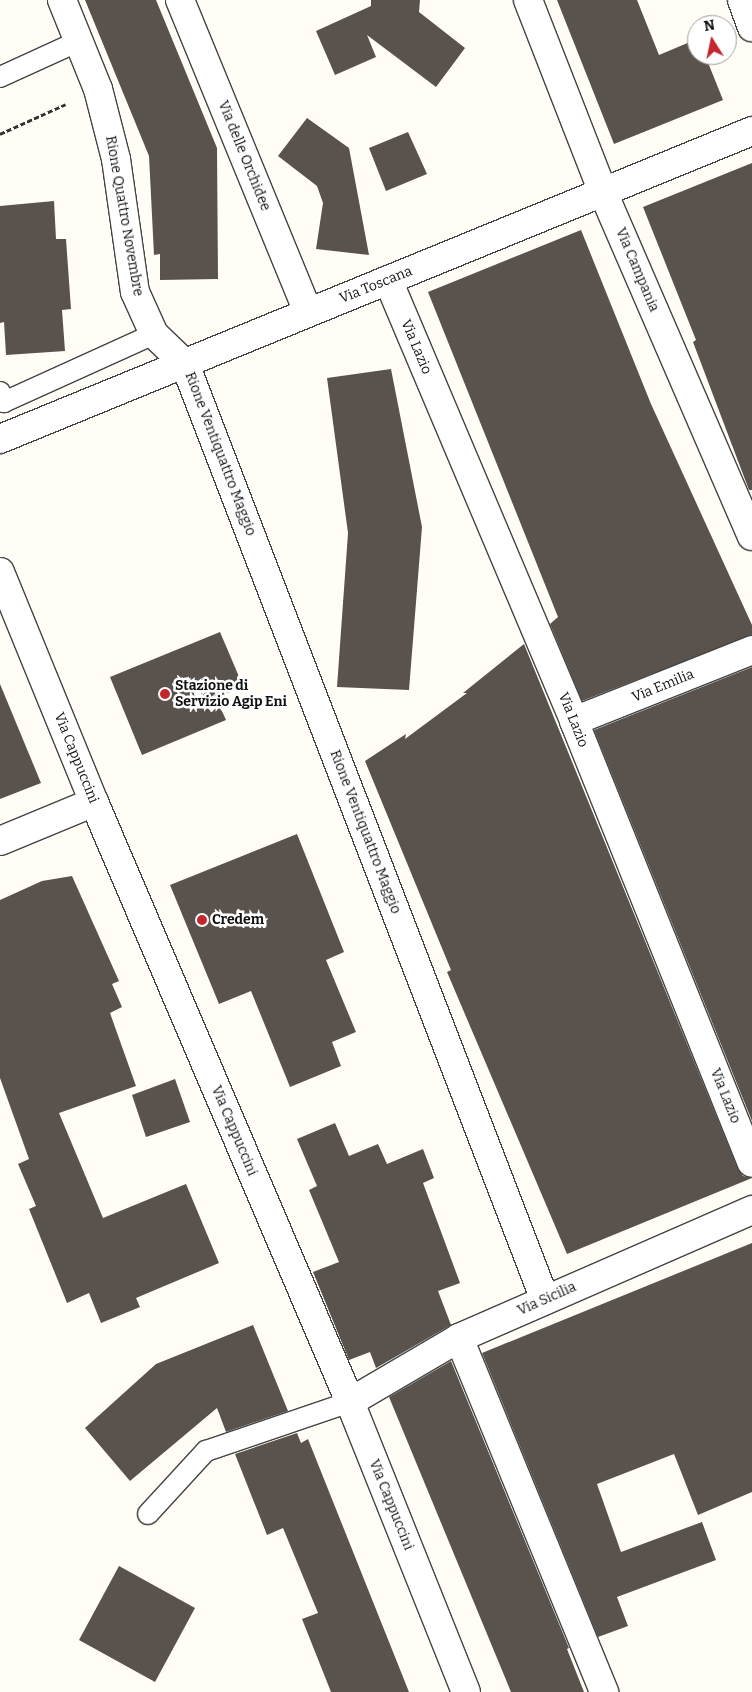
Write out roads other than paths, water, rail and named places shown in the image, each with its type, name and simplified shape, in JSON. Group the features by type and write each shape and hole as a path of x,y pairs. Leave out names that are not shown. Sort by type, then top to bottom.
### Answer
{"street":[{"name":"Rione Quattro Novembre","path":"62,0 98,89 116,159 135,292 154,334 185,364"},
{"name":"Via delle Orchidee","path":"180,0 308,312"},
{"name":"Via Campania","path":"528,0 602,190 752,536"},
{"path":"742,0 752,27"},
{"name":"Via Toscana","path":"0,439 602,190 752,131"},
{"name":"Via Lazio","path":"388,280 574,721 752,1163"},
{"name":"Rione Ventiquattro Maggio","path":"185,364 545,1300"},
{"name":"Via Cappuccini","path":"0,572 94,802 350,1402 466,1692"},
{"name":"Via Emilia","path":"574,721 752,650"},
{"path":"0,841 94,802"},
{"name":"Via Sicilia","path":"350,1402 459,1338 752,1210"},
{"path":"459,1338 604,1692"}],"lane":[{"path":"0,77 78,41"},
{"path":"0,392 4,402 154,334"},
{"path":"148,1514 206,1452 350,1402"}],"place":[{"name":"Stazione di Servizio Agip Eni","path":"165,694"},
{"name":"Credem","path":"202,920"}]}
